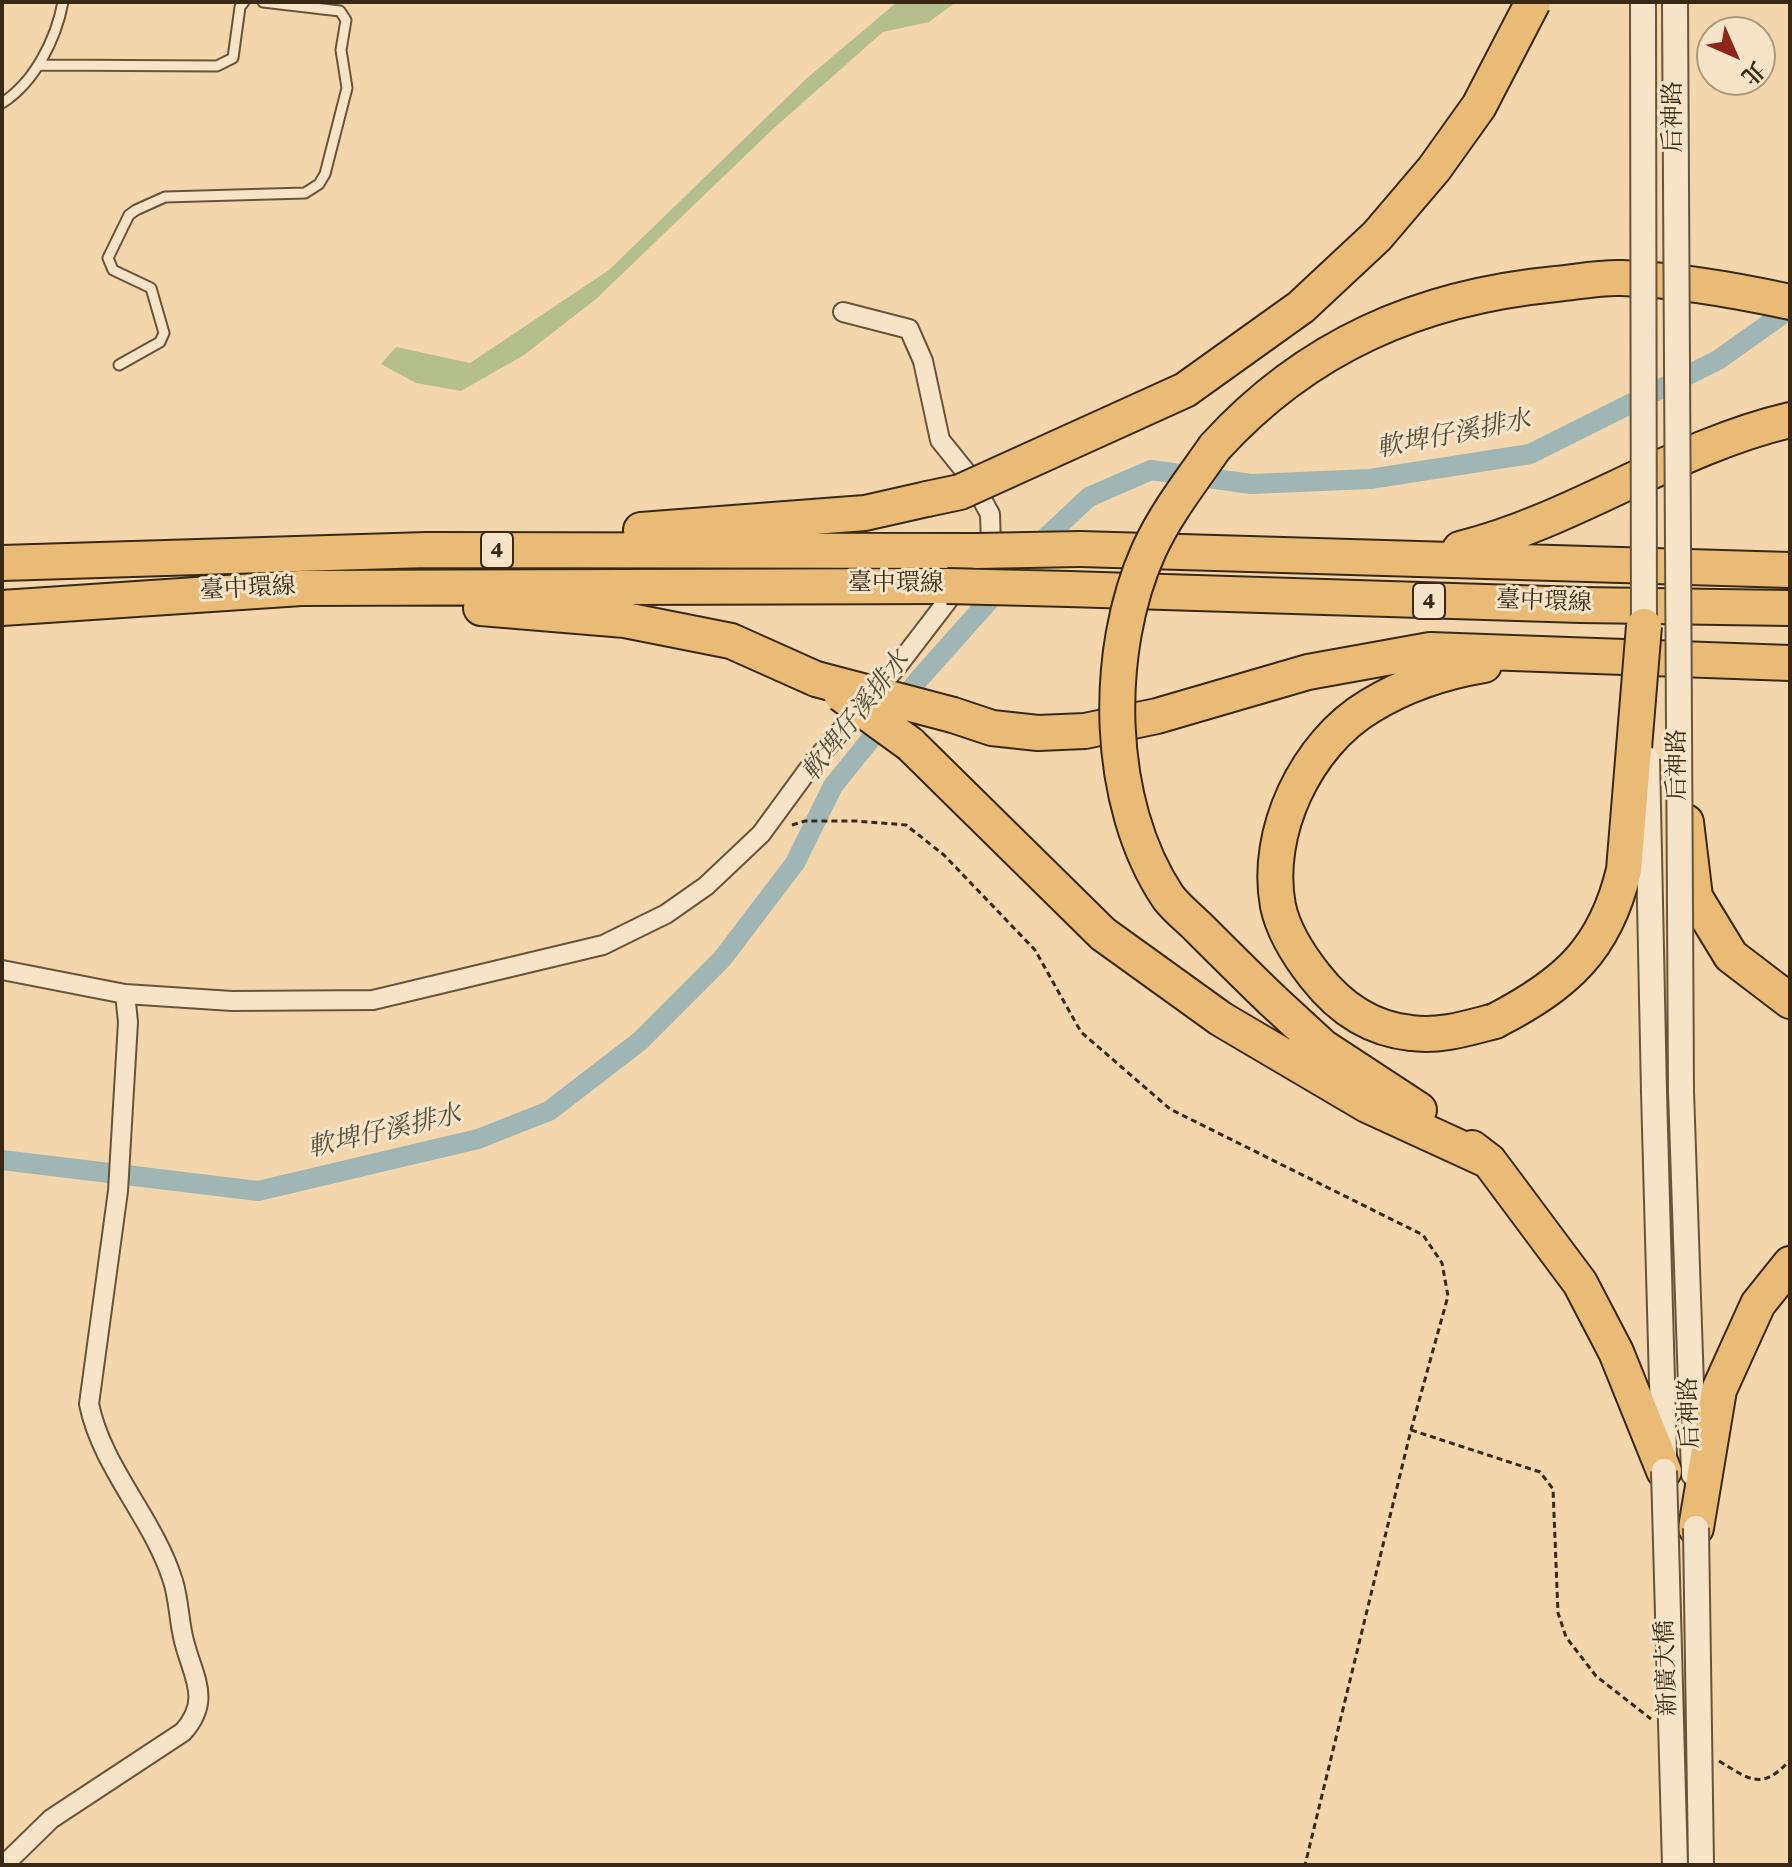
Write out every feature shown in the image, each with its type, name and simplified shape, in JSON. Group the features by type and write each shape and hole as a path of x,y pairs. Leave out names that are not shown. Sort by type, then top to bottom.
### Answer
{"highway":[{"path":"427,550 865,513 960,492 1185,390 1301,307 1377,236 1434,169 1479,106 1533,2"},
{"path":"1664,1471 1616,1352 1580,1283 1489,1161 1323,1047 1169,898 1133,825 1120,758 1117,708 1120,660 1133,599 1149,551 1177,501 1215,447 1248,411 1336,348 1391,321 1461,300 1526,287 1620,278 1728,289 1790,302"},
{"path":"1417,557 1511,536 1705,448 1790,420"},
{"name":"臺中環線","path":"2,563 427,550 1080,549 1790,570"},
{"name":"臺中環線","path":"2,608 301,588 947,586 1581,605 1790,608"},
{"path":"153,597 365,607 514,609 625,620 731,641 816,679 992,728 1038,733 1085,731 1157,716 1244,689 1371,658 1430,650 1790,663"},
{"path":"1553,655 1462,669 1416,681 1367,707 1327,743 1295,790 1277,845 1278,906 1301,957 1326,991 1361,1020 1410,1033 1450,1033 1495,1021 1534,1001 1569,975 1597,939 1617,900 1624,870 1644,626"},
{"path":"816,679 910,744 1103,934 1221,1019 1367,1105 1489,1161"},
{"path":"1680,760 1695,897 1731,956 1790,1001"},
{"path":"1696,1528 1719,1390 1758,1304 1790,1264"}],"street":[{"name":"后神路","path":"1643,2 1644,626 1664,1471"},
{"name":"后神路","path":"1675,2 1681,1091 1696,1528"},
{"path":"2,970 125,994 232,1001 373,1000 603,945 666,914 706,886 761,834 813,763 899,664 991,544 990,514 969,476 940,440 923,361 909,329 843,312"},
{"path":"4,1865 51,1819 183,1732 195,1717 201,1699 183,1639 173,1580 98,1436 89,1404 118,1191 128,1022 125,994"},
{"name":"新廣大橋","path":"1664,1471 1675,1865"},
{"name":"新廣大橋","path":"1696,1528 1701,1865"}],"lane":[{"path":"2,103 39,65 59,25 63,2"},
{"path":"39,65 217,66 229,63 233,58 240,7 244,2"},
{"path":"119,365 160,342 164,333 151,288 113,270 109,263 109,250 129,215 165,197 305,193 319,184 325,174 347,88 341,50 346,20 340,11 263,2"}],"path":[{"path":"761,834 805,821 906,825 944,855 1035,950 1081,1032 1170,1109 1423,1235 1442,1263 1448,1296 1411,1430 1305,1865"},
{"path":"1411,1430 1540,1472 1553,1489 1558,1613 1566,1637 1596,1676 1652,1719"},
{"path":"1712,1756 1749,1779 1764,1780 1777,1774 1790,1760"}],"green space":[{"path":"897,2 956,2 929,22 883,32 774,128 596,299 524,355 461,391 416,383 381,364 396,347 470,363 609,270 806,79"}],"waterway":[{"name":"軟埤仔溪排水","path":"2,1160 258,1191 478,1139 549,1111 640,1041 722,959 795,863 833,786 920,678 1044,539 1089,497 1151,470 1251,484 1370,479 1530,454 1718,360 1790,309"}]}
